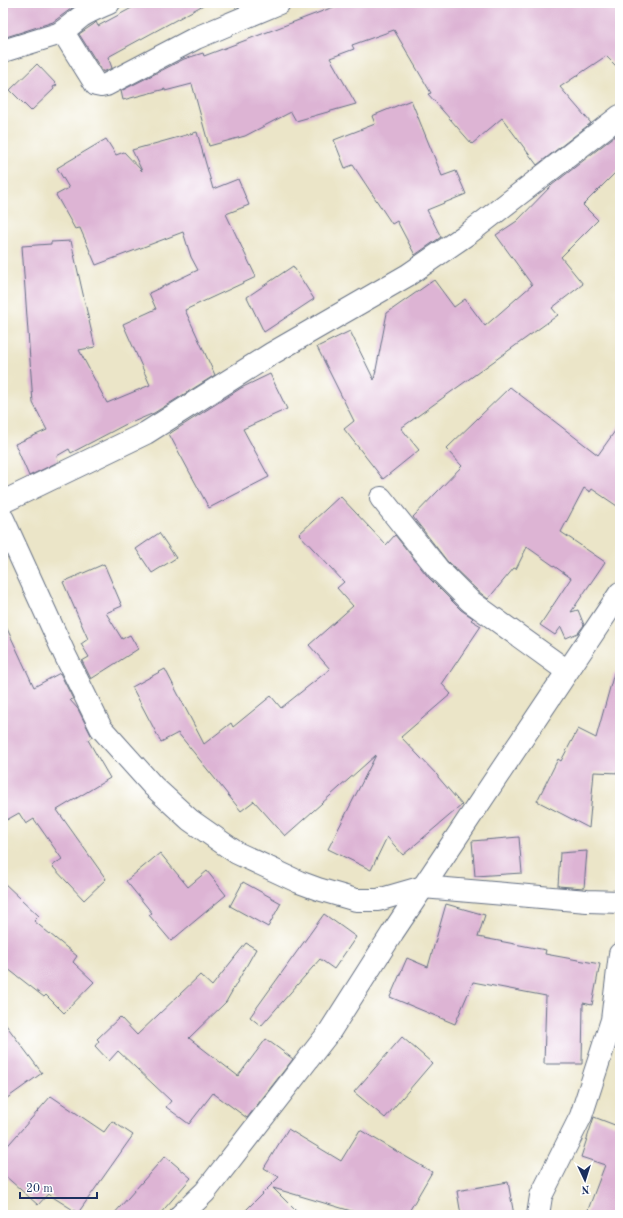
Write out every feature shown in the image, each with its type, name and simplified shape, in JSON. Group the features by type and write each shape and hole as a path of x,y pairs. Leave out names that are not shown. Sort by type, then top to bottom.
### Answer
{"street":[{"path":"3,52 63,32 81,17 109,3"},
{"path":"63,32 96,85 101,86 106,85 196,38 279,3"},
{"path":"3,502 146,433 271,354 408,275 469,233 620,116"},
{"path":"381,498 438,569 470,600 568,671"},
{"path":"3,519 65,655 101,728 153,786 190,820 237,853 299,882 356,900 378,900 423,887 587,901 620,902"},
{"path":"181,1215 205,1192 330,1031 423,887 620,593"},
{"path":"538,1215 541,1196 581,1116 612,1020 620,954"}],"building":[{"path":"3,3 79,3 53,22 3,38"},
{"path":"141,3 207,3 108,57 112,68 103,72 79,34 96,22 98,26"},
{"path":"344,3 620,3 620,70 606,56 560,87 591,123 537,165 502,118 472,144 428,94 431,93 394,30 352,45 354,49 330,58 356,104 296,121 291,112 245,136 209,146 192,84 165,91 165,89 123,100 121,91 184,59 203,53 204,56"},
{"path":"37,64 57,85 53,87 54,89 31,111 10,90"},
{"path":"411,100 442,176 456,171 466,194 427,210 441,237 415,255 397,221 392,224 353,165 345,168 334,140 375,124 372,116"},
{"path":"197,132 213,189 238,179 249,205 226,214 256,277 185,310 215,375 154,413 133,422 132,421 71,453 69,449 57,456 58,462 29,476 15,444 47,430 33,403 22,246 71,241 95,347 79,350 107,403 150,385 123,324 156,309 149,293 198,270 191,257 183,232 96,265 80,228 75,229 56,195 69,188 57,168 106,139 116,155 124,152 142,171 132,150"},
{"path":"620,132 620,168 583,205 598,220 561,257 583,284 552,308 558,315 401,428 419,450 383,479 344,429 354,421 317,347 350,331 374,380 387,313 434,280 454,307 465,299 485,326 532,285 496,235 517,221 552,185"},
{"path":"293,266 314,299 264,332 247,297"},
{"path":"270,374 287,409 243,429 269,477 209,508 169,434 241,388"},
{"path":"510,387 598,455 620,424 620,508 592,489 590,492 584,488 561,532 605,562 571,612 578,610 584,625 578,633 566,638 561,627 555,635 540,625 571,578 527,547 516,569 514,568 488,599 447,561 413,517 462,466 446,449"},
{"path":"340,496 386,545 395,535 429,578 461,610 473,618 471,620 481,626 442,684 451,694 401,737 438,776 462,805 403,855 387,837 371,870 328,849 376,755 285,836 254,801 241,811 178,733 161,742 132,687 165,669 204,744 231,723 233,727 271,696 281,708 330,669 309,645 353,606 337,588 344,582 299,534"},
{"path":"159,533 176,558 152,573 136,549"},
{"path":"104,564 122,606 106,613 122,639 130,635 138,649 91,679 82,661 89,657 81,644 88,639 63,582"},
{"path":"3,620 34,687 60,673 73,699 70,700 78,709 92,737 88,740 110,778 57,810 106,879 84,900 52,866 62,859 34,819 26,824 19,813 3,822"},
{"path":"614,673 620,674 620,773 594,772 589,828 537,801 558,759 561,761 578,729 596,738"},
{"path":"519,837 522,873 475,876 472,841"},
{"path":"587,851 584,888 558,886 560,853"},
{"path":"160,853 188,887 207,871 226,895 171,941 149,915 152,913 126,881"},
{"path":"3,882 39,916 34,921 77,956 73,962 94,982 64,1013 46,995 44,997 3,965"},
{"path":"243,882 281,903 268,927 230,906"},
{"path":"446,904 485,915 478,937 546,950 545,954 600,964 592,1005 583,1003 582,1064 544,1064 546,996 473,982 455,1024 390,997 407,958 428,967"},
{"path":"324,914 356,937 334,969 320,959 261,1026 250,1017"},
{"path":"246,943 256,949 226,1002 189,1038 238,1076 266,1039 293,1059 247,1118 213,1093 189,1124 166,1107 171,1101 118,1051 109,1061 95,1046 99,1041 97,1039 120,1017 137,1035 200,975 212,986"},
{"path":"3,1021 42,1073 3,1101"},
{"path":"402,1037 432,1063 385,1118 354,1092"},
{"path":"51,1096 104,1132 112,1121 133,1135 78,1213 48,1194 38,1205 3,1174 3,1151"},
{"path":"594,1117 620,1127 620,1215 586,1215 605,1165 581,1157"},
{"path":"288,1129 341,1161 360,1130 432,1172 407,1215 365,1215 273,1188 300,1215 241,1215 279,1177 264,1168"},
{"path":"165,1156 191,1178 159,1215 113,1215"},
{"path":"508,1182 514,1215 461,1215 457,1191"}]}
